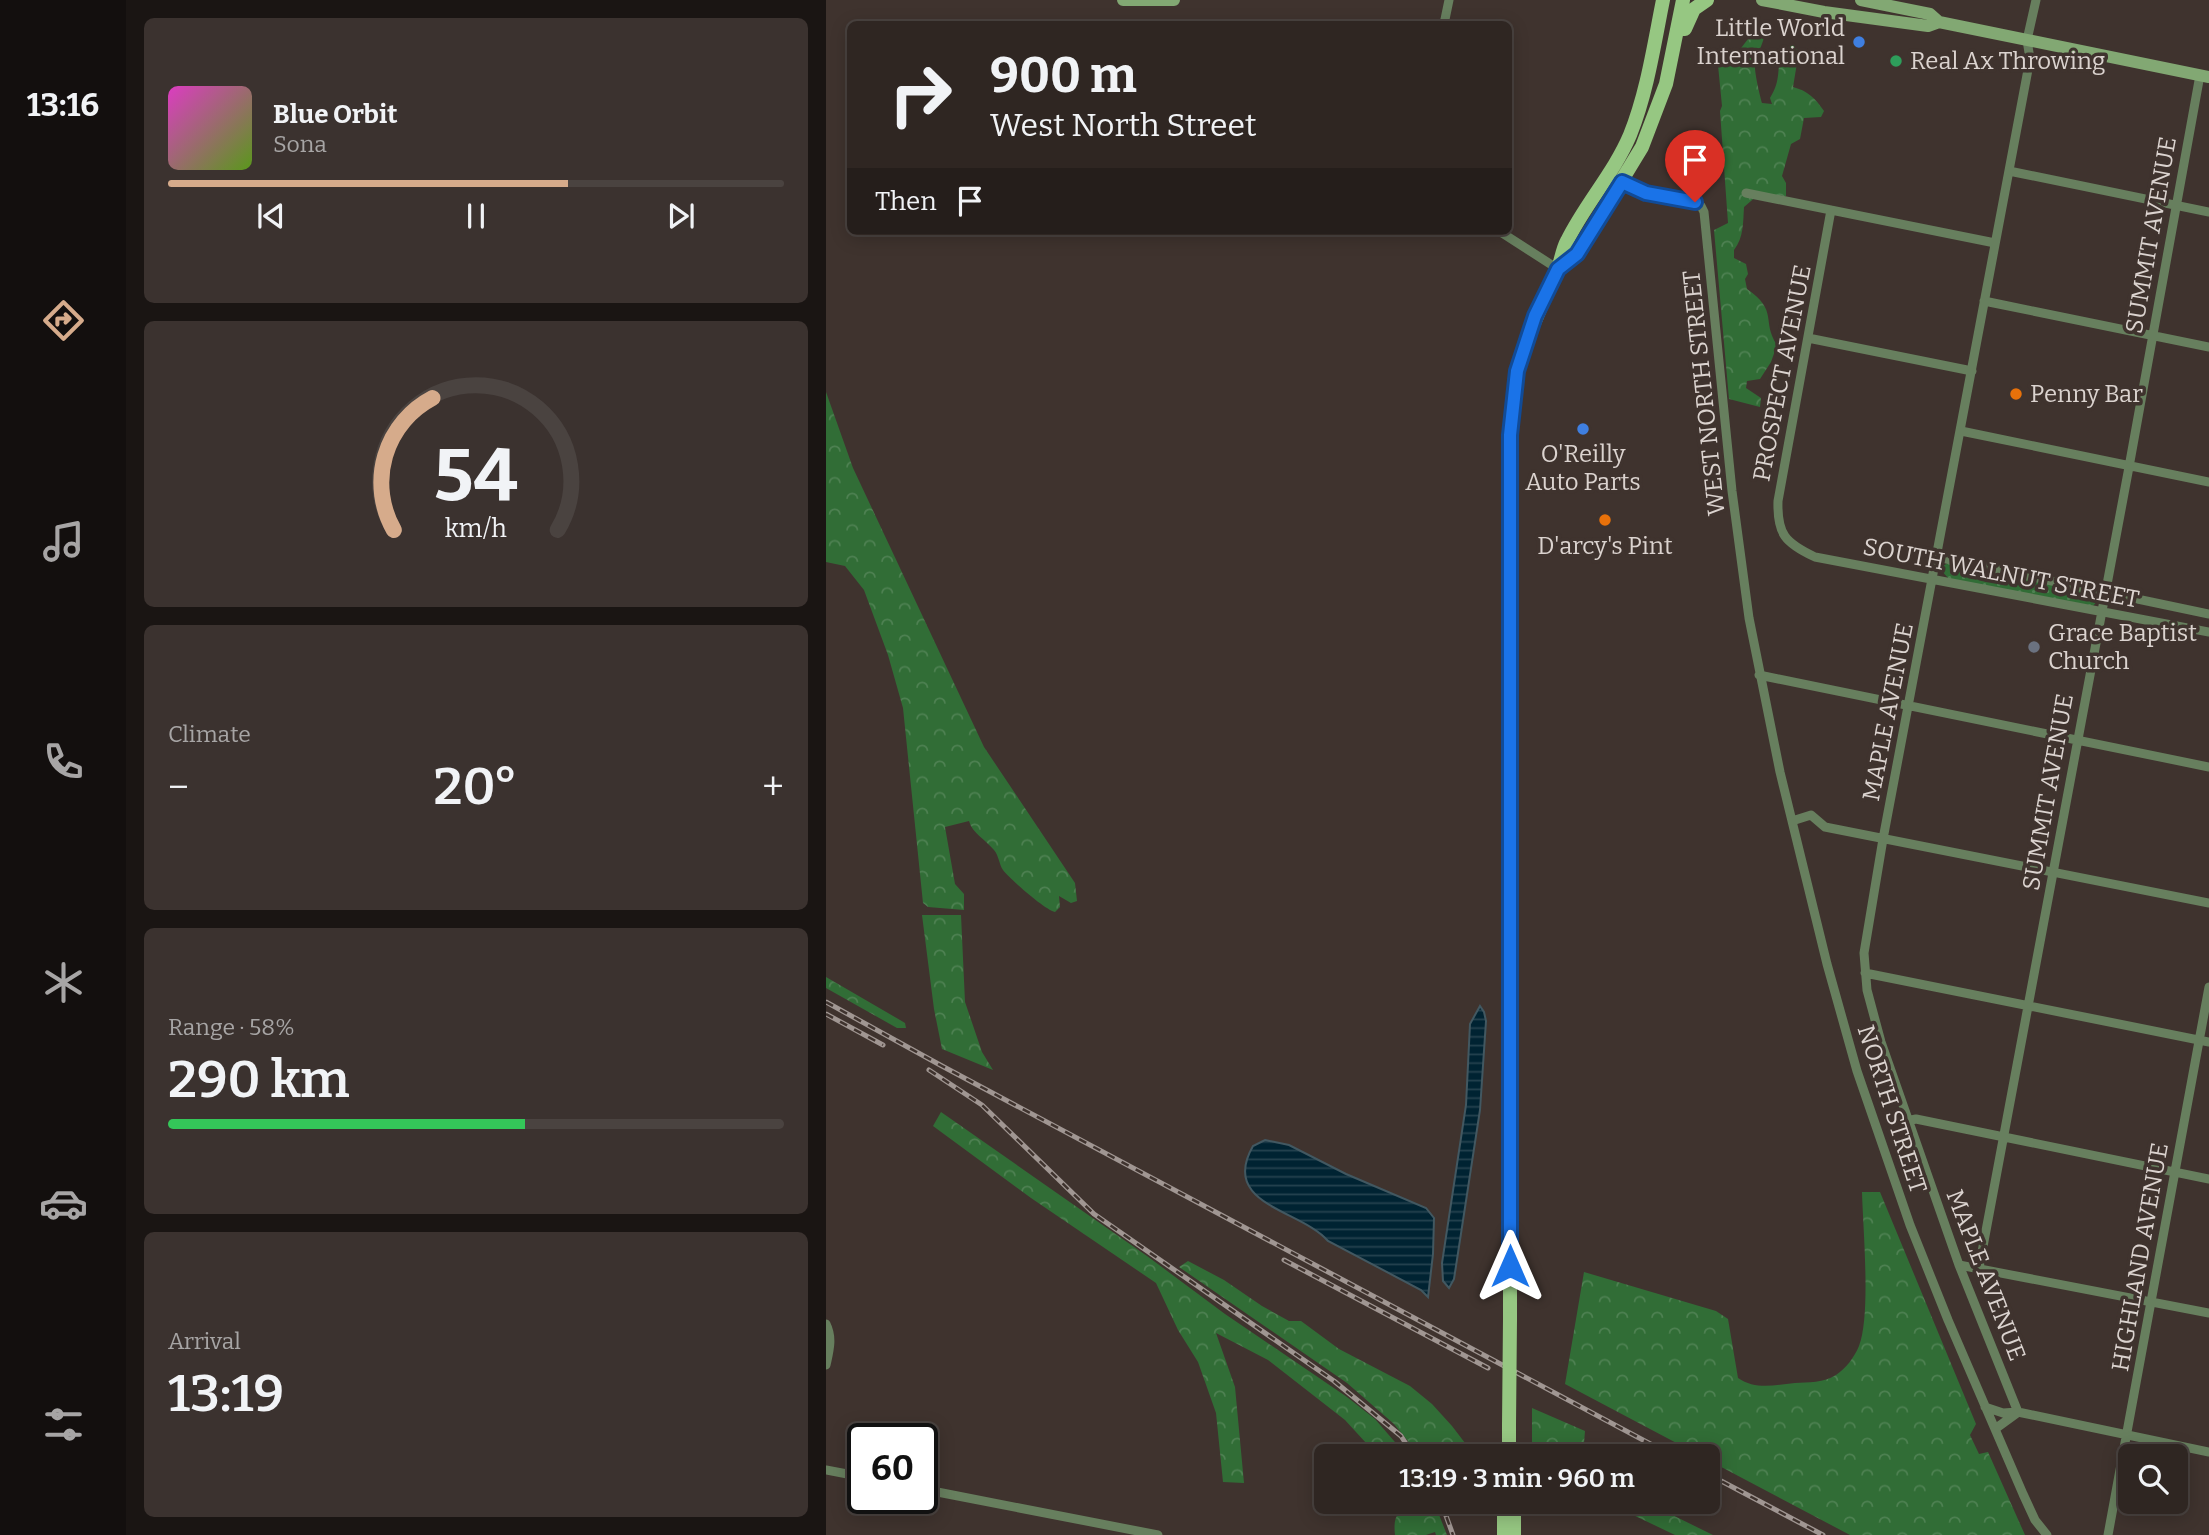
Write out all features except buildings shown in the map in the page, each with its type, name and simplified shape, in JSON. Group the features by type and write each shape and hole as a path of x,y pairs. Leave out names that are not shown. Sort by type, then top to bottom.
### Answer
{"main road":[{"path":"1123,0 1174,0"},
{"path":"1651,0 1659,19"},
{"path":"1509,1444 1510,420 1517,371 1525,343 1558,269 1566,242 1629,137 1637,115 1663,0"},
{"path":"1558,269 1577,254 1622,182 1651,128 1667,78 1684,0"},
{"path":"1667,78 1676,68 1689,16 1697,6 1707,0"},
{"path":"1762,0 1824,12 1928,26 1938,22 2204,76"},
{"path":"1861,0 1930,14 1938,22"},
{"path":"1504,1514 1504,1535"},
{"path":"1514,1514 1514,1535"}],"street":[{"path":"1445,21 1449,0"},
{"name":"MAPLE AVENUE","path":"2018,1412 1959,1265 1907,1121 1881,1042 1865,972 1866,940 1883,839 2030,58 2027,40 2036,0"},
{"name":"SUMMIT AVENUE","path":"1979,1268 2152,336 2204,76"},
{"path":"2009,171 2209,212"},
{"name":"WEST NORTH STREET","path":"1608,174 1646,193 1695,202 1704,212 1738,541 1759,675"},
{"path":"1746,194 1995,243"},
{"name":"PROSPECT AVENUE","path":"1788,542 1779,527 1778,501 1831,209"},
{"path":"1505,235 1558,269"},
{"path":"1984,300 2209,347"},
{"path":"1808,338 1972,371"},
{"path":"1961,431 2209,482"},
{"name":"SOUTH WALNUT STREET","path":"1788,542 1815,556 2209,632"},
{"name":"SOUTH WALNUT STREET","path":"1937,557 2209,614"},
{"path":"1759,675 2209,767"},
{"name":"NORTH STREET","path":"1759,675 1827,964 1862,1087 1924,1262 2035,1520 2047,1535"},
{"path":"1792,821 1811,815 1825,827 2209,903"},
{"path":"1865,972 2209,1041"},
{"name":"HIGHLAND AVENUE","path":"2108,1535 2209,986"},
{"path":"1907,1121 1916,1119 2209,1179"},
{"path":"1959,1265 2209,1313"},
{"path":"826,1365 830,1342 827,1326"},
{"path":"1985,1407 2000,1413 2018,1412 2209,1452"},
{"path":"1995,1429 2018,1412"},
{"path":"826,1469 847,1474"},
{"path":"938,1493 1105,1530 1158,1535"}],"green space":[{"path":"1755,28 1761,28 1765,32 1755,64 1762,103 1772,104 1770,98 1776,85 1782,50 1793,45 1799,51 1793,87 1811,96 1824,111 1821,117 1804,118 1800,139 1791,144 1782,176 1786,183 1786,196 1758,195 1744,207 1741,235 1734,250 1734,258 1746,264 1747,289 1763,304 1772,337 1777,345 1771,362 1760,379 1747,381 1746,388 1761,398 1760,407 1729,399 1714,230 1728,223 1718,65 1725,57 1735,56"},
{"path":"826,392 853,468 984,747 1075,883 1077,901 1071,903 1059,896 1060,907 1055,912 1007,875 994,850 976,833 969,821 945,827 955,884 964,894 964,910 928,907 923,903 903,708 888,655 864,590 845,566 826,562"},
{"path":"1948,563 2094,594 2098,600 2093,606 1949,579 1941,570 1941,567"},
{"path":"922,915 961,915 965,1002 982,1052 993,1070 942,1049"},
{"path":"826,977 905,1023 906,1028 897,1028 826,988"},
{"path":"941,1112 1225,1314 1347,1397 1375,1419 1397,1444 1367,1444 1345,1420 1268,1360 1216,1333 1235,1387 1244,1483 1223,1482 1216,1413 1198,1362 1178,1330 1156,1283 1031,1198 933,1126"},
{"path":"1862,1192 1880,1192 1976,1424 1970,1435 1979,1454 1988,1452 2025,1535 1850,1535 1720,1466 1720,1444 1678,1444 1565,1384 1584,1272 1716,1311 1728,1319 1738,1378 1745,1382 1773,1385 1831,1378 1855,1355 1863,1332 1865,1249"},
{"path":"1188,1261 1289,1321 1301,1321 1339,1349 1410,1386 1432,1404 1465,1444 1410,1444 1394,1424 1347,1383 1179,1267"},
{"path":"1532,1408 1585,1431 1584,1444 1532,1444"},
{"path":"1439,1514 1447,1535 1436,1535 1435,1532 1426,1535 1395,1535 1397,1515"},
{"path":"1631,1514 1670,1514 1713,1535 1675,1535"}],"water":[{"path":"1480,1006 1486,1021 1480,1110 1454,1279 1449,1288 1443,1281 1442,1263 1466,1105 1470,1024"},
{"path":"1265,1140 1289,1145 1346,1174 1426,1208 1434,1218 1428,1297 1421,1290 1328,1241 1316,1230 1255,1194 1247,1181 1245,1166 1253,1146"}],"railway":[{"path":"826,1002 1651,1444"},
{"path":"826,1014 883,1045"},
{"path":"929,1070 982,1105 1094,1214 1334,1381 1401,1436 1406,1444"},
{"path":"1284,1260 1488,1368"},
{"path":"1720,1480 1823,1535"},
{"path":"1445,1514 1453,1535"}],"place":[{"name":"Little World International","path":"1859,42"},
{"name":"Real Ax Throwing","path":"1896,61"},
{"name":"Penny Bar","path":"2016,394"},
{"name":"O'Reilly Auto Parts","path":"1583,429"},
{"name":"D'arcy's Pint","path":"1605,520"},
{"name":"Grace Baptist Church","path":"2034,647"}],"route":[{"path":"1510,1266 1510,420 1517,371 1529,331 1558,269 1577,254 1622,182 1646,193 1695,202"}]}
